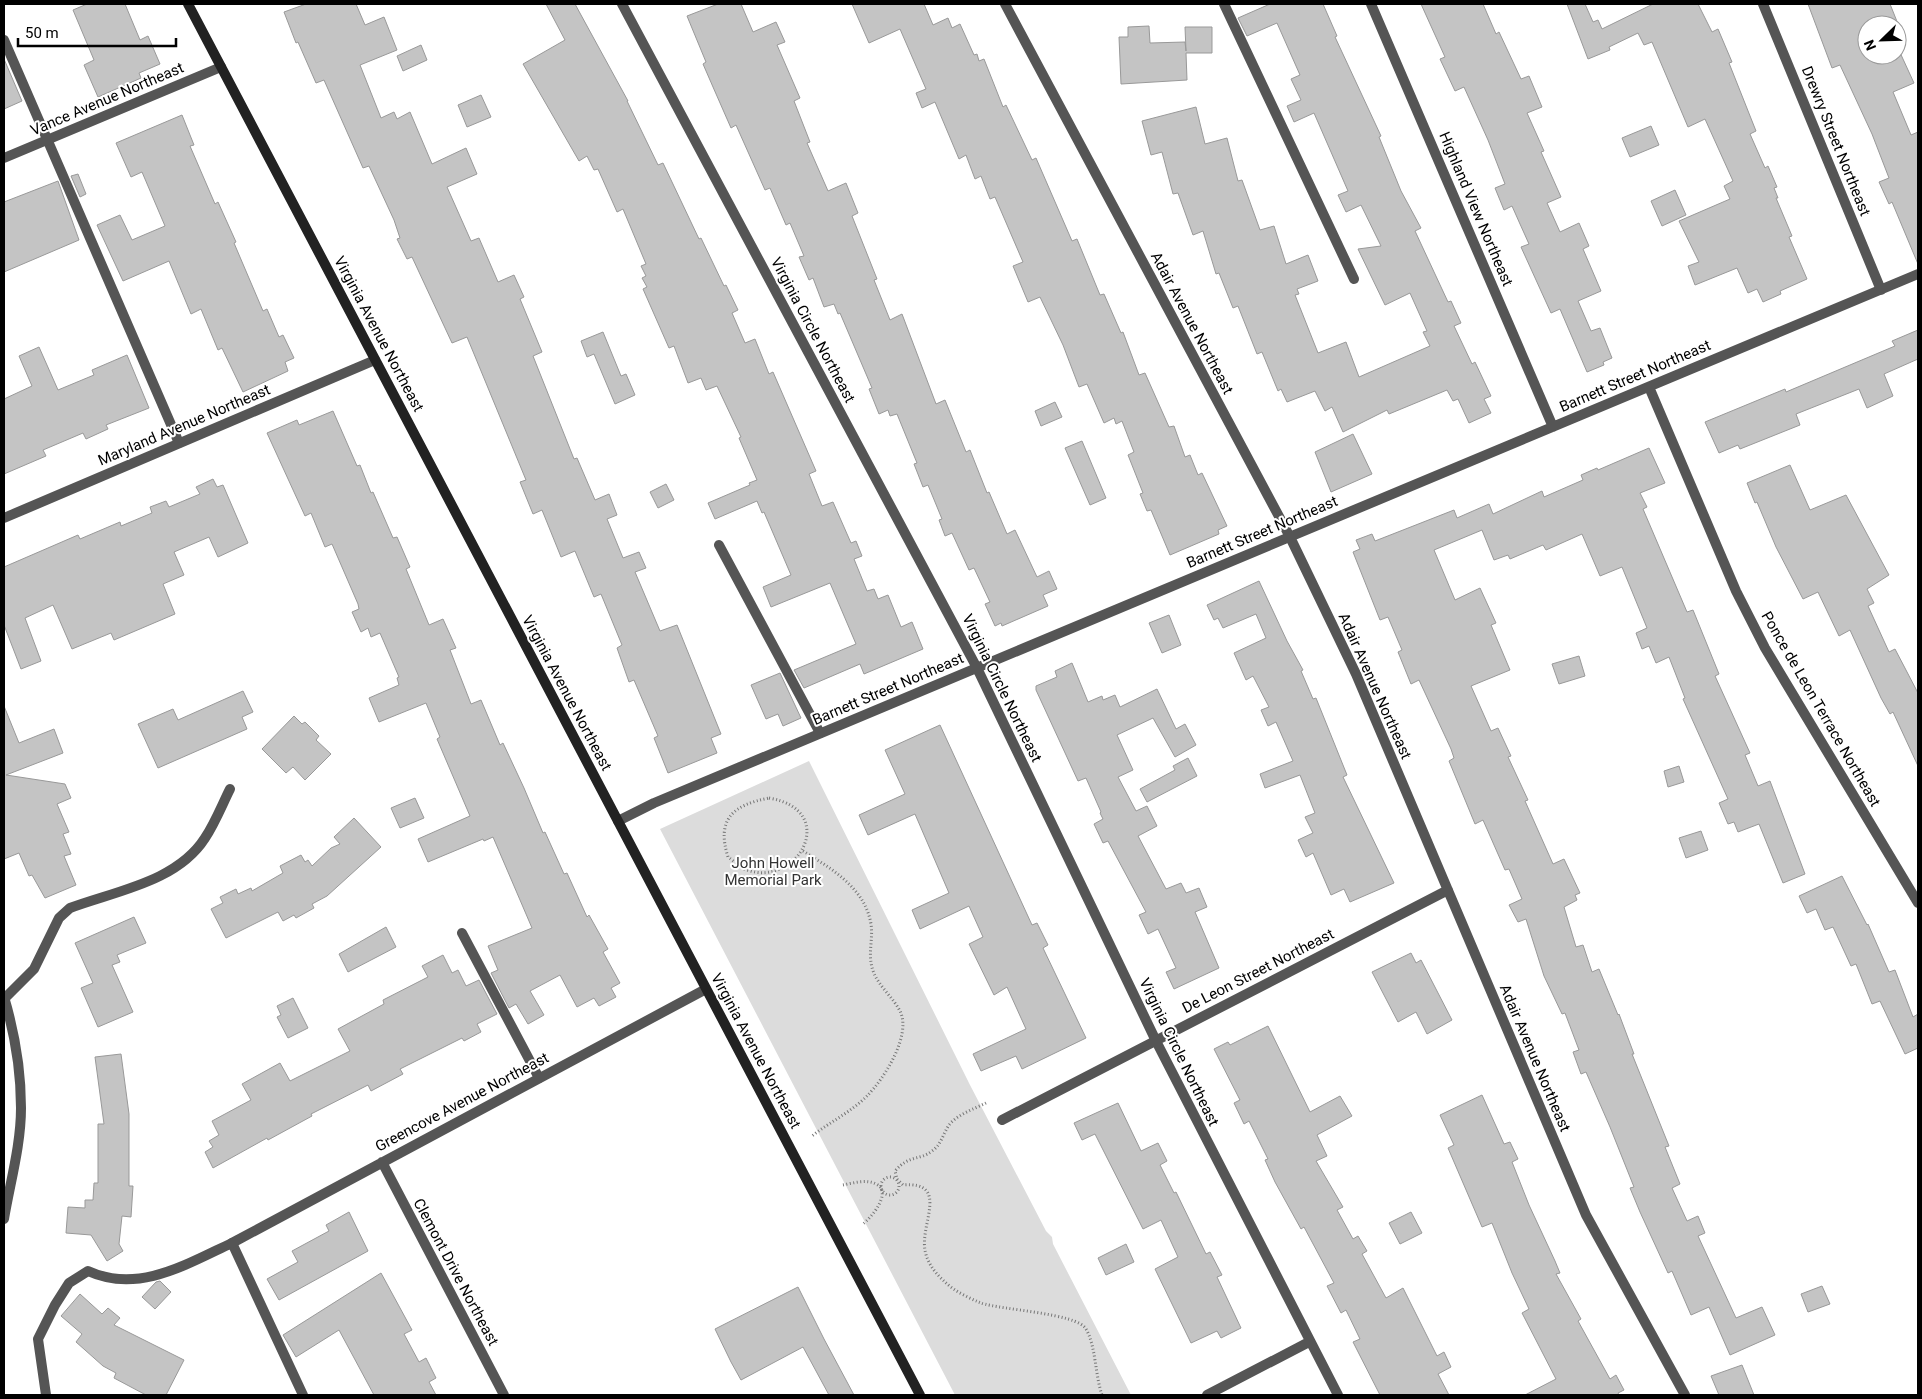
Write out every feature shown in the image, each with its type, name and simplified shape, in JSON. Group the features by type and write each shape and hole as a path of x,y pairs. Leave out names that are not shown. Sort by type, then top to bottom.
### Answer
{"street":[{"name":"Virginia Avenue Northeast","path":"188,4 920,1395"},
{"name":"Virginia Circle Northeast","path":"622,4 977,668 1156,1041 1309,1342 1338,1395"},
{"name":"Adair Avenue Northeast","path":"1005,4 1290,537 1356,674 1586,1215 1685,1395"},
{"path":"1224,4 1354,279"},
{"name":"Highland View Northeast","path":"1372,4 1553,427"},
{"name":"Drewry Street Northeast","path":"1764,4 1881,290"},
{"path":"4,40 179,443"},
{"name":"Vance Avenue Northeast","path":"4,158 221,66"},
{"name":"Barnett Street Northeast","path":"618,821 654,803 820,733 1918,274"},
{"name":"Maryland Avenue Northeast","path":"4,518 375,360"},
{"name":"Ponce de Leon Terrace Northeast","path":"1649,387 1736,591 1764,648 1918,903"},
{"path":"719,545 820,733"},
{"path":"4,1219 18,1144 22,1109 18,1050 4,998 34,969 59,918 70,908 156,878 178,864 205,839 230,789"},
{"name":"De Leon Street Northeast","path":"1002,1120 1448,890"},
{"path":"462,933 540,1078"},
{"name":"Greencove Avenue Northeast","path":"46,1395 38,1339 55,1305 69,1284 88,1271 103,1278 131,1281 155,1276 232,1243 706,989"},
{"name":"Clemont Drive Northeast","path":"382,1162 504,1395"},
{"path":"232,1243 303,1395"},
{"path":"1207,1395 1309,1342"}],"path":[{"path":"769,798 785,801 801,813 807,831 804,851 787,866 767,873 747,870 728,858 723,842 725,824 733,811 748,802 769,798"},
{"path":"804,851 835,870 862,900 870,922 871,963 873,971 876,979 901,1012 902,1034 899,1047 876,1086 844,1114 812,1136"},
{"path":"843,1185 863,1182 875,1183 886,1195 894,1195 899,1189 895,1171 901,1164 912,1158 932,1152 954,1121 986,1103"},
{"path":"863,1224 870,1218 880,1203 882,1195 880,1182 886,1177 893,1176 903,1185 921,1185 928,1190 930,1197 924,1250 935,1272 954,1290 980,1303 1027,1312 1044,1313 1074,1321 1085,1327 1091,1340 1097,1382 1102,1395"}],"green space":[{"name":"John Howell Memorial Park","path":"809,761 970,1085 1046,1231 1052,1237 1053,1244 1131,1395 955,1395 660,829"}],"building":[{"path":"87,4 125,4 140,40 148,36 160,64 139,73 141,78 98,97 84,65 94,60 73,10"},
{"path":"306,4 356,4 365,25 384,17 397,50 360,65 381,118 394,112 397,119 410,112 432,164 466,148 477,174 447,187 471,241 479,238 498,282 514,275 524,297 520,299 542,352 533,356 574,459 577,458 595,500 609,494 617,515 607,519 623,558 639,552 646,568 635,572 660,631 677,625 721,734 711,738 717,753 668,773 654,738 658,736 634,680 629,682 617,648 622,645 601,594 594,597 575,551 561,557 542,510 533,514 520,482 526,480 467,337 452,343 412,257 407,259 397,239 400,238 394,220 369,166 363,168 324,80 316,83 298,42 296,43 284,12"},
{"path":"546,4 575,4 628,101 658,165 663,163 699,239 701,238 724,286 726,285 738,310 732,313 745,343 755,339 769,374 773,372 816,471 809,474 822,506 833,502 851,543 856,541 862,556 854,559 867,591 874,589 878,599 888,595 901,627 912,622 923,649 864,674 860,664 804,688 794,670 856,644 830,583 771,607 763,587 791,575 764,512 762,513 757,501 715,519 708,503 750,485 749,483 757,480 739,438 741,437 717,386 706,390 701,378 688,383 674,346 669,348 643,289 647,287 642,278 646,276 641,266 646,264 623,209 617,212 598,169 594,170 587,156 579,161 523,64 565,40"},
{"path":"718,4 741,4 753,32 776,22 785,42 777,45 800,98 794,101 810,142 807,143 828,191 846,183 858,213 852,216 877,279 874,280 890,320 902,314 936,404 945,400 966,452 970,450 987,493 989,492 1007,534 1015,530 1037,577 1049,571 1057,589 1043,595 1048,606 1002,626 1001,623 995,626 985,604 990,602 974,568 969,570 952,533 945,536 939,520 942,519 928,485 923,487 914,464 917,463 897,414 890,416 888,410 879,414 869,389 872,388 840,313 838,314 834,304 824,307 813,278 809,280 799,257 804,256 790,223 786,225 770,188 765,190 736,125 731,128 703,64 706,62 687,16"},
{"path":"852,4 924,4 933,25 948,18 952,28 960,24 974,55 977,54 979,61 984,59 1003,107 1006,105 1032,160 1036,158 1072,241 1077,239 1100,295 1104,294 1121,333 1123,332 1139,375 1145,373 1169,427 1174,426 1185,457 1190,455 1198,475 1202,473 1227,526 1218,530 1219,534 1170,555 1151,510 1147,511 1140,494 1143,493 1128,455 1134,452 1122,421 1116,424 1114,418 1104,423 1087,384 1079,387 1063,345 1040,297 1028,302 1013,266 1023,262 995,197 990,199 981,176 975,179 966,155 959,159 935,102 922,108 916,93 926,89 900,29 869,43"},
{"path":"1270,4 1323,4 1337,36 1335,37 1381,136 1379,137 1401,191 1421,228 1415,231 1448,302 1451,301 1461,323 1454,326 1472,364 1475,362 1491,396 1484,399 1491,413 1469,423 1458,399 1453,401 1447,390 1389,414 1387,410 1343,432 1332,407 1325,411 1315,391 1287,402 1281,389 1278,391 1262,352 1257,354 1238,306 1233,308 1219,273 1216,274 1203,231 1193,235 1178,193 1173,194 1162,152 1151,155 1142,121 1196,107 1205,144 1227,138 1238,181 1242,180 1260,230 1274,226 1286,264 1308,255 1318,281 1297,289 1299,294 1295,295 1318,353 1346,342 1359,377 1430,346 1423,332 1427,331 1410,293 1385,305 1358,249 1381,246 1361,205 1346,212 1338,195 1348,191 1314,113 1294,122 1287,106 1301,100 1291,79 1300,75 1277,23 1247,36 1238,18"},
{"path":"1421,4 1483,4 1496,34 1499,32 1521,79 1529,76 1542,107 1527,113 1544,151 1541,152 1561,197 1547,203 1560,232 1579,223 1589,246 1583,249 1601,291 1578,301 1591,331 1600,328 1612,358 1603,362 1604,365 1587,372 1560,309 1551,313 1521,247 1529,244 1512,206 1504,210 1495,188 1505,184 1488,140 1464,87 1455,91 1440,59 1445,57"},
{"path":"1567,4 1585,4 1593,22 1598,20 1602,29 1653,4 1698,4 1712,32 1718,29 1732,62 1729,63 1756,131 1750,134 1765,168 1768,166 1777,187 1774,188 1778,198 1776,198 1792,236 1789,237 1807,279 1780,291 1781,294 1763,302 1757,289 1748,293 1737,268 1695,285 1688,266 1699,262 1679,221 1730,199 1724,186 1733,181 1705,119 1688,127 1652,42 1644,45 1638,33 1609,47 1610,50 1588,59"},
{"path":"1808,4 1890,4 1894,15 1857,15 1857,65 1906,65 1914,83 1893,92 1911,135 1918,132 1918,264 1892,202 1889,204 1879,182 1889,178 1872,134 1840,65 1832,68"},
{"path":"1149,26 1150,43 1185,42 1186,51 1185,27 1212,27 1212,53 1186,53 1187,80 1121,84 1119,37 1128,37 1128,27"},
{"path":"421,45 427,60 403,71 397,56"},
{"path":"4,59 22,101 4,109"},
{"path":"481,95 491,117 467,127 458,105"},
{"path":"182,115 194,145 190,146 215,204 218,202 236,242 234,243 263,311 267,309 279,337 283,335 294,358 285,362 288,371 243,392 222,348 218,350 201,309 191,314 169,261 123,281 97,225 120,215 132,240 165,226 142,172 131,177 116,143"},
{"path":"1651,126 1659,145 1630,157 1622,138"},
{"path":"78,174 86,194 80,197 71,176"},
{"path":"58,181 79,240 4,272 4,202"},
{"path":"1675,190 1686,215 1662,226 1651,201"},
{"path":"1918,330 1918,359 1884,374 1893,396 1867,408 1859,389 1796,414 1800,425 1740,449 1738,445 1719,453 1705,422 1785,389 1786,392 1895,346 1892,341"},
{"path":"603,332 621,376 626,374 635,395 615,404 594,354 587,357 581,341"},
{"path":"39,347 58,390 94,375 92,370 127,355 149,408 106,425 108,429 86,439 83,433 43,450 46,456 4,474 4,399 32,386 19,356"},
{"path":"1055,402 1062,417 1041,426 1035,411"},
{"path":"333,411 357,466 360,465 371,493 373,492 393,538 397,537 410,567 406,569 429,625 443,619 456,648 450,650 471,704 481,700 500,745 503,743 524,788 543,833 545,832 564,874 567,873 587,917 589,915 608,949 603,952 620,983 611,988 616,997 599,1006 594,998 577,1007 560,975 530,991 544,1015 528,1024 516,1004 509,1008 491,973 498,970 488,946 532,928 493,837 484,841 483,839 428,862 418,839 470,816 437,739 440,737 426,703 379,722 369,698 399,685 397,678 399,677 380,633 371,637 368,628 361,632 352,612 359,609 358,604 332,544 325,547 311,513 305,516 267,433 297,420 299,425"},
{"path":"1353,434 1372,474 1331,492 1315,452"},
{"path":"1082,441 1106,498 1090,505 1065,448"},
{"path":"1649,448 1665,483 1640,493 1647,507 1643,509 1687,612 1693,610 1719,674 1715,676 1750,753 1745,755 1758,786 1770,781 1805,874 1783,883 1759,824 1738,832 1734,822 1728,824 1719,803 1728,799 1683,699 1685,698 1669,657 1656,663 1649,646 1642,649 1636,633 1647,628 1622,567 1600,576 1582,534 1546,550 1543,545 1510,559 1508,555 1494,560 1482,530 1434,550 1455,600 1480,588 1496,623 1491,625 1510,670 1471,686 1491,731 1498,728 1511,756 1508,757 1528,800 1525,801 1553,864 1564,859 1580,893 1575,895 1577,900 1564,907 1576,947 1583,945 1592,972 1599,969 1619,1014 1634,1054 1632,1054 1669,1146 1665,1147 1680,1184 1672,1188 1687,1221 1698,1216 1705,1233 1698,1236 1736,1318 1762,1307 1775,1335 1730,1355 1709,1307 1691,1315 1672,1271 1668,1273 1630,1188 1634,1187 1586,1072 1581,1074 1573,1052 1579,1050 1565,1013 1562,1014 1544,976 1526,919 1518,922 1509,905 1522,899 1509,869 1505,870 1483,820 1475,824 1449,761 1454,758 1451,749 1419,680 1411,684 1398,652 1402,650 1388,617 1380,620 1353,552 1360,549 1356,540 1372,534 1375,541 1454,510 1457,518 1489,504 1493,514 1542,491 1544,497 1583,480 1581,475 1597,468 1598,470"},
{"path":"1790,465 1810,510 1846,495 1889,575 1867,589 1874,603 1868,606 1889,652 1895,649 1918,693 1918,766 1893,712 1890,714 1881,698 1850,630 1839,636 1818,592 1803,599 1776,547 1757,502 1755,503 1747,483"},
{"path":"213,479 217,487 223,485 248,543 218,557 209,537 174,552 184,575 163,584 175,614 114,640 111,633 72,649 53,605 25,618 41,661 21,669 4,625 4,567 78,535 80,539 120,522 121,526 152,513 150,507 166,501 169,507 200,494 196,487"},
{"path":"666,484 674,500 658,508 650,492"},
{"path":"1259,581 1303,670 1301,671 1313,699 1316,698 1347,775 1343,777 1394,883 1350,902 1344,889 1331,895 1313,853 1306,857 1298,840 1313,833 1305,817 1315,813 1300,775 1265,788 1260,774 1293,761 1276,722 1268,726 1261,710 1269,707 1253,676 1246,680 1234,653 1266,638 1256,614 1223,628 1218,618 1214,620 1207,605"},
{"path":"1169,615 1181,645 1162,653 1149,623"},
{"path":"1579,656 1585,676 1559,684 1552,664"},
{"path":"1072,663 1088,702 1102,696 1103,700 1115,695 1120,707 1157,689 1176,729 1185,724 1196,745 1175,757 1153,718 1117,735 1133,770 1118,777 1136,811 1147,806 1157,826 1138,836 1166,889 1181,883 1186,893 1199,888 1207,907 1195,912 1219,968 1174,989 1166,972 1176,968 1158,929 1148,934 1139,915 1146,912 1108,841 1103,843 1094,824 1103,819 1086,778 1078,781 1036,690 1036,686 1057,677 1055,671"},
{"path":"780,673 801,718 783,726 778,714 766,719 751,685"},
{"path":"243,691 253,712 242,717 247,729 158,768 138,724 173,709 178,720"},
{"path":"4,706 19,743 54,729 63,753 6,775 65,784 71,798 57,804 69,832 63,834 71,854 64,856 76,885 45,898 32,875 29,876 19,853 4,859"},
{"path":"294,716 302,724 305,722 319,736 316,740 331,754 305,780 293,767 286,773 262,749"},
{"path":"940,725 1032,925 1037,923 1048,945 1043,948 1086,1038 1022,1069 1016,1056 981,1071 973,1054 1026,1029 1007,987 994,995 969,944 983,937 969,906 920,929 912,910 949,893 915,814 868,835 859,815 905,794 885,750"},
{"path":"1188,758 1197,776 1147,802 1140,789 1175,770 1173,766"},
{"path":"1679,766 1684,782 1668,787 1664,771"},
{"path":"415,798 424,818 400,828 391,808"},
{"path":"354,818 381,847 327,896 312,904 314,908 296,918 294,915 283,921 278,912 226,938 211,909 223,903 220,897 236,889 238,894 251,888 252,891 283,873 280,866 301,855 305,862 308,860 312,866 331,848 340,844 334,837"},
{"path":"1701,831 1708,850 1686,858 1679,838"},
{"path":"1842,876 1868,924 1889,972 1895,970 1913,1017 1918,1014 1918,1048 1905,1054 1880,1001 1872,1004 1856,964 1851,966 1833,927 1825,930 1816,909 1807,913 1799,896"},
{"path":"134,917 146,943 117,955 120,962 112,965 133,1012 98,1027 81,988 93,983 75,943"},
{"path":"386,927 396,947 348,972 339,954"},
{"path":"1411,953 1416,963 1421,960 1452,1020 1427,1034 1416,1012 1398,1022 1372,972"},
{"path":"443,955 452,973 458,970 466,986 479,980 497,1014 477,1024 481,1032 464,1041 462,1038 400,1069 403,1074 371,1091 368,1085 213,1168 205,1152 213,1147 209,1141 219,1135 212,1121 251,1100 242,1084 280,1063 290,1081 350,1051 338,1029 384,1004 383,1000 428,977 422,966"},
{"path":"293,998 308,1028 288,1038 277,1017 281,1015 277,1006"},
{"path":"1268,1026 1310,1112 1340,1096 1352,1116 1317,1135 1327,1156 1316,1161 1343,1207 1337,1210 1353,1239 1358,1236 1367,1251 1362,1254 1386,1298 1403,1288 1437,1356 1444,1352 1451,1367 1438,1374 1449,1395 1380,1395 1353,1342 1360,1339 1346,1310 1341,1313 1327,1286 1334,1283 1304,1227 1301,1229 1275,1182 1265,1160 1268,1159 1249,1121 1244,1124 1234,1103 1240,1100 1214,1049 1228,1042 1230,1045"},
{"path":"121,1054 129,1114 129,1186 133,1186 131,1217 122,1216 119,1244 123,1251 107,1261 91,1235 66,1233 68,1207 85,1208 85,1200 93,1200 94,1183 98,1183 98,1124 104,1124 95,1057"},
{"path":"1482,1095 1504,1144 1510,1142 1518,1159 1512,1162 1560,1273 1556,1274 1581,1319 1578,1321 1610,1379 1616,1375 1624,1390 1618,1393 1619,1395 1525,1395 1556,1379 1522,1313 1529,1309 1492,1223 1482,1227 1448,1148 1454,1145 1440,1115"},
{"path":"1118,1103 1141,1151 1158,1143 1167,1161 1160,1165 1174,1193 1176,1192 1206,1254 1210,1252 1222,1275 1217,1277 1241,1328 1221,1338 1217,1331 1191,1343 1155,1269 1178,1257 1161,1220 1143,1229 1095,1134 1082,1140 1074,1123"},
{"path":"349,1212 368,1251 279,1300 267,1279 298,1262 292,1251 329,1231 326,1225"},
{"path":"1411,1212 1422,1233 1400,1244 1389,1223"},
{"path":"1126,1244 1134,1262 1106,1275 1098,1258"},
{"path":"381,1273 412,1330 404,1334 419,1362 426,1358 436,1378 429,1382 436,1395 374,1395 339,1330 296,1357 283,1335"},
{"path":"160,1281 171,1292 155,1309 142,1297 156,1282"},
{"path":"1822,1286 1830,1304 1808,1312 1801,1294"},
{"path":"798,1287 854,1395 829,1395 803,1347 741,1380 731,1362 715,1329"},
{"path":"80,1294 102,1314 108,1308 120,1318 114,1325 184,1360 166,1395 146,1395 114,1378 116,1373 103,1366 76,1342 82,1334 61,1316"},
{"path":"1742,1365 1754,1395 1719,1395 1711,1376"}]}
